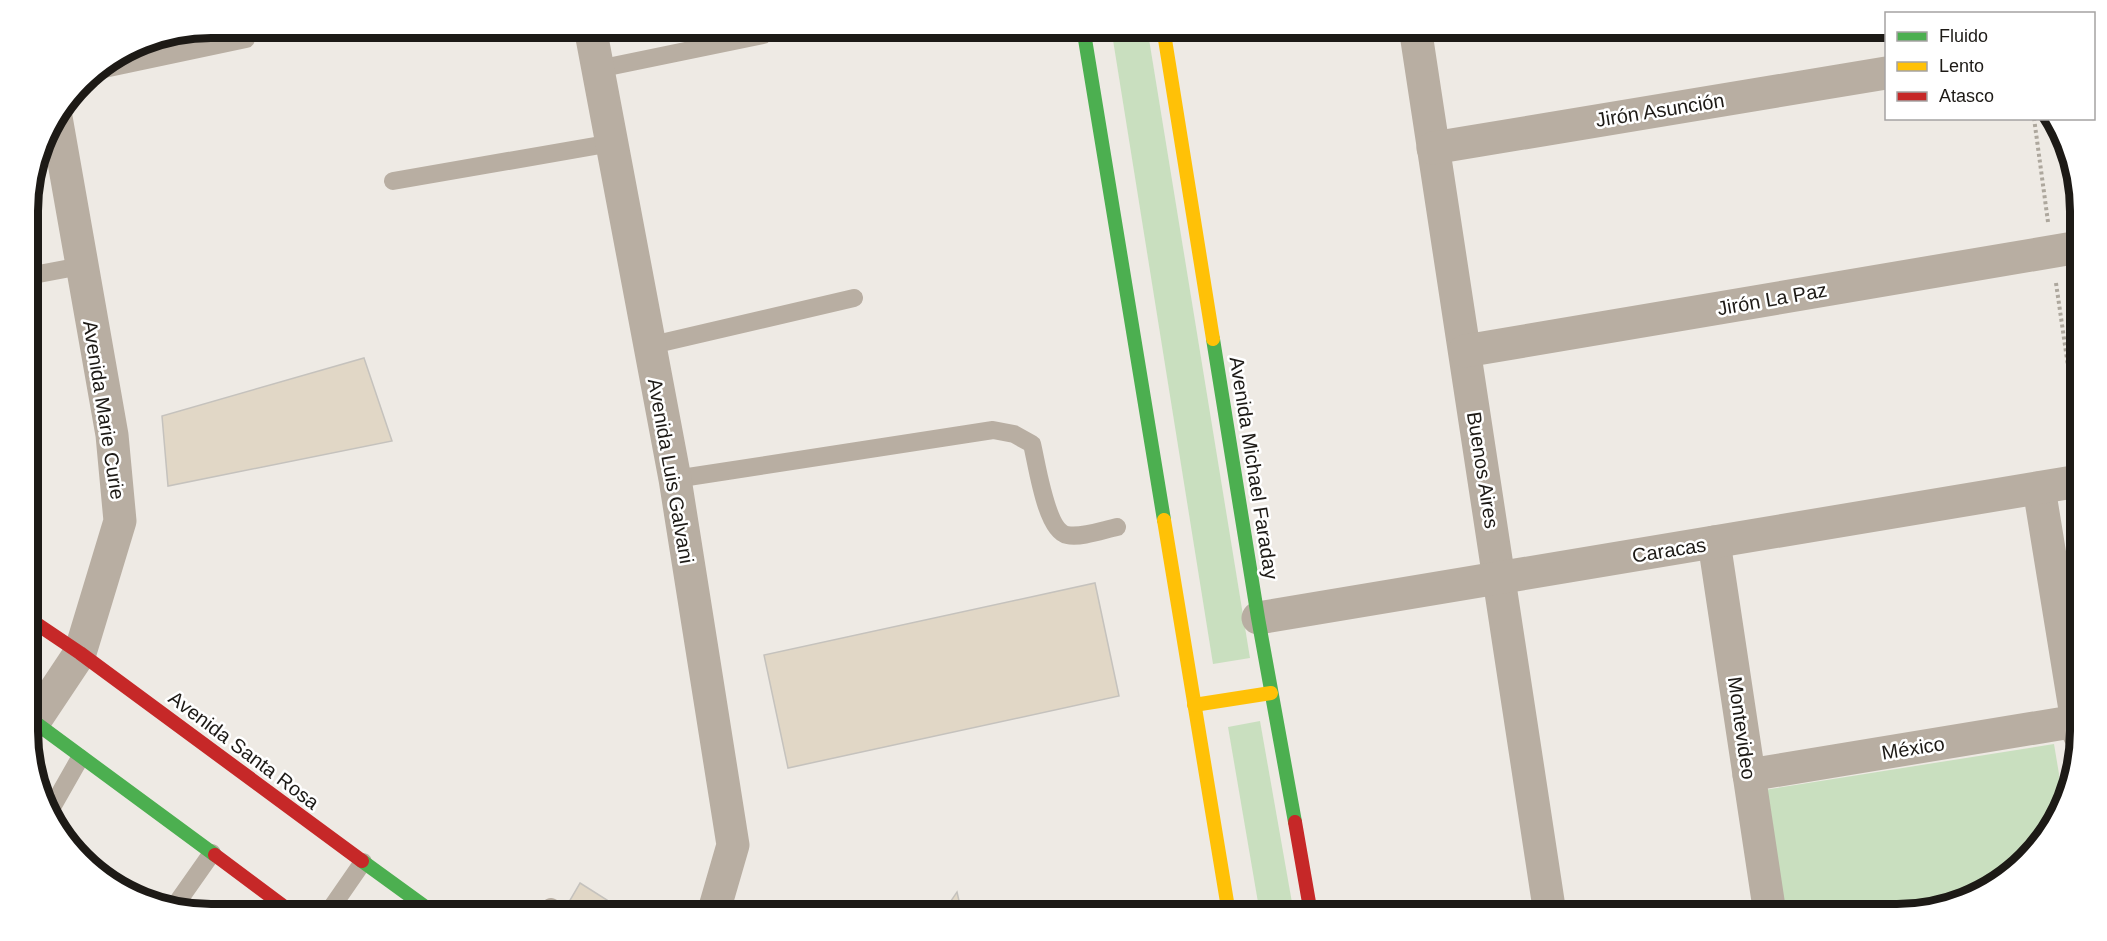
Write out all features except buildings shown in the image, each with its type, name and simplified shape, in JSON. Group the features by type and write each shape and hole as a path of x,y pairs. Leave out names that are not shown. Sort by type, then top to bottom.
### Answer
{"street":[{"name":"Avenida Luis Galvani","path":"592,38 648,346 675,479 733,845 716,904"},
{"path":"1085,38 1227,903"},
{"name":"Avenida Michael Faraday","path":"1165,38 1258,618 1309,903"},
{"name":"Buenos Aires","path":"1416,38 1549,903"},
{"name":"Jirón Asunción","path":"1433,148 1885,73"},
{"name":"Avenida Marie Curie","path":"38,710 80,653 120,520 112,435 58,129"},
{"name":"Jirón La Paz","path":"1464,351 2070,249"},
{"name":"Caracas","path":"1258,618 2070,483"},
{"path":"2039,488 2070,679"},
{"name":"Montevideo","path":"1714,542 1768,903"},
{"name":"Avenida Santa Rosa","path":"38,625 80,653 421,904"},
{"path":"1194,705 1271,693"},
{"path":"38,725 281,904"},
{"name":"México","path":"1749,775 2070,729"}],"lane":[{"path":"598,69 748,38"},
{"path":"115,67 246,39"},
{"path":"393,181 612,143"},
{"path":"38,274 81,266"},
{"path":"648,346 854,298"},
{"path":"675,479 993,430 1014,434 1032,444 1050,517 1059,532 1069,536 1118,527"},
{"path":"54,803 81,758"},
{"path":"179,900 212,853"},
{"path":"334,904 363,862"}],"green space":[{"path":"1149,38 1250,658 1213,664 1113,40"},
{"path":"1260,721 1292,903 1258,903 1228,727"},
{"path":"2054,744 2061,784 2046,817 2034,836 2010,861 1973,886 1930,900 1908,903 1781,903 1764,790"}],"traffic: fast":[{"path":"1085,38 1164,520"},
{"path":"1213,339 1258,618 1295,822"},
{"path":"38,725 215,855"},
{"path":"362,861 421,904"}],"traffic: slow":[{"path":"1165,38 1213,339"},
{"path":"1164,520 1227,903"},
{"path":"1194,705 1271,693"}],"traffic: jam":[{"path":"38,625 80,653 362,861"},
{"path":"1295,822 1309,903"},
{"path":"215,855 281,904"}]}
